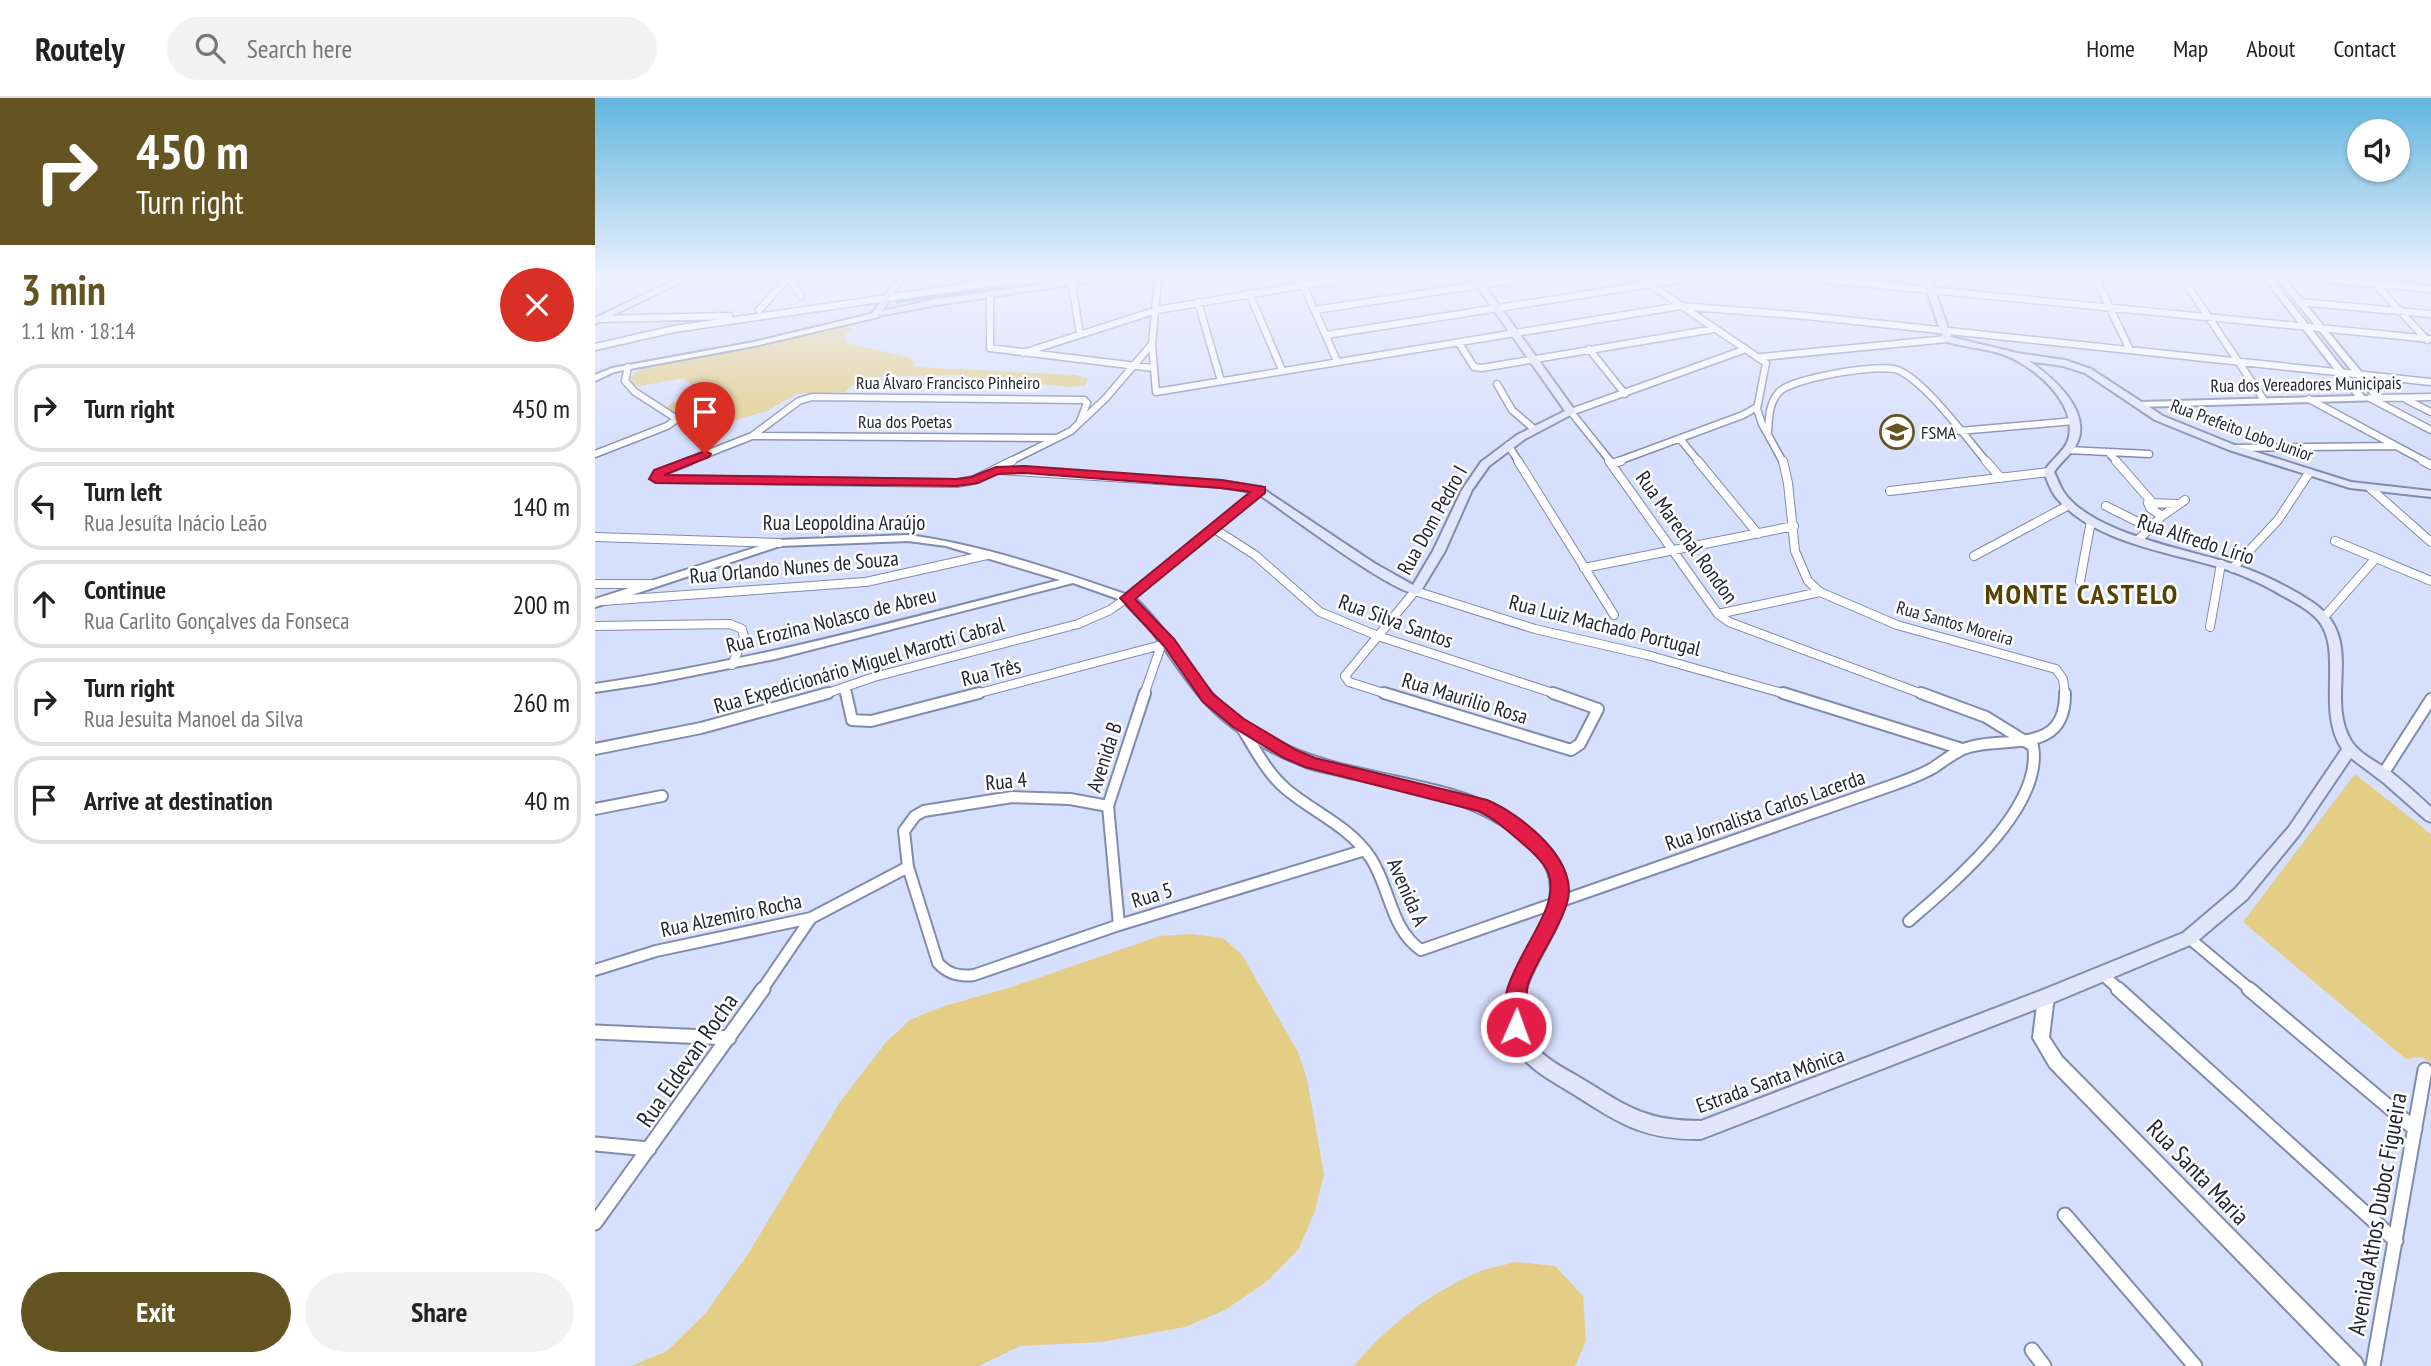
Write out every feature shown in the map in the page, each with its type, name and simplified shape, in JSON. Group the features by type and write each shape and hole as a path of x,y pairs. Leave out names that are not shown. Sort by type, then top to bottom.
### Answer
{"main road":[{"name":"Rua Marechal Rondon","path":"1518,338 1571,412"},
{"path":"1959,338 2014,355 2063,395 2074,421 2074,435 2068,450 2056,460 2049,472"},
{"name":"Rua Prefeito Lobo Junior","path":"2014,355 2065,363 2088,371 2172,425 2233,448 2309,473 2371,489 2431,494"},
{"name":"Rua Dom Pedro I","path":"1415,591 1439,551 1475,478 1507,445 1571,412"},
{"name":"Rua Alfredo Lírio","path":"2049,472 2056,490 2069,505 2091,521 2138,540 2227,566 2274,586 2325,616"},
{"path":"1260,490 1213,528 1132,603 1208,698 1238,723 1290,754 1311,763 1468,800 1494,811 1544,851 1556,869 1560,884 1559,902"},
{"name":"Rua Luiz Machado Portugal","path":"1260,490 1370,566 1415,591"},
{"path":"2325,616 2336,641 2335,712 2338,726 2350,749 2431,816"},
{"name":"Estrada Santa Mônica","path":"1559,902 1519,982 1514,1004 1516,1027 1521,1042 1539,1062 1622,1115 1660,1129 1701,1130 2103,975 2189,938 2241,894 2294,831 2350,749"}],"street":[{"path":"595,347 629,338"},
{"path":"595,379 604,373 628,367 776,338"},
{"path":"988,338 988,346 994,349 1153,368"},
{"path":"1023,353 1067,338"},
{"path":"1153,338 1154,390 1159,392 1486,338"},
{"path":"1209,338 1221,381"},
{"path":"1268,338 1282,370"},
{"path":"1327,338 1337,361"},
{"path":"1459,343 1478,368 1657,338"},
{"path":"1612,464 1743,415 1757,407 1756,398 1768,368 1761,357 1729,338"},
{"path":"1761,357 1912,338"},
{"path":"1993,338 2239,360 2431,382"},
{"path":"2125,338 2130,350"},
{"path":"2223,338 2264,400"},
{"path":"2314,338 2339,371 2370,398 2431,430"},
{"path":"2328,338 2357,374 2370,398"},
{"path":"752,436 659,473 656,479 957,483 974,480 1079,424 1105,399 1152,344"},
{"path":"1589,349 1625,394"},
{"path":"1571,412 1746,349"},
{"path":"595,454 667,426 677,419 635,392 625,381 628,367"},
{"path":"1768,433 1768,411 1772,399 1784,386 1800,379 1898,370 1924,390 2001,478"},
{"path":"1497,384 1512,410 1534,429"},
{"name":"Rua Álvaro Francisco Pinheiro","path":"752,436 799,401 812,397 1084,400 1087,403 1079,424"},
{"name":"Rua dos Vereadores Municipais","path":"2140,405 2431,397"},
{"path":"2403,398 2431,412"},
{"path":"2309,399 2431,465"},
{"name":"Rua Santos Moreira","path":"1757,407 1784,463 1800,568 1810,585 1820,592 1897,625 2051,666 2061,673"},
{"name":"Rua Marechal Rondon","path":"1571,412 1612,464 1718,614 1747,631 1986,718 2028,741"},
{"path":"1959,431 2074,421"},
{"name":"Rua dos Poetas","path":"752,436 1057,438"},
{"path":"1680,439 1758,534"},
{"path":"1507,445 1614,615"},
{"path":"2233,448 2396,446"},
{"path":"2068,450 2149,454"},
{"path":"2108,453 2151,500 2181,502 2138,540"},
{"path":"996,470 1049,471 1221,484 1260,490"},
{"path":"1890,491 2049,472"},
{"path":"2210,627 2227,566 2278,520 2309,473"},
{"path":"2371,489 2431,542"},
{"path":"2151,500 2148,506 2162,516"},
{"path":"1974,556 2069,505"},
{"path":"2106,506 2150,528"},
{"path":"2080,581 2091,521"},
{"path":"1584,568 1794,526"},
{"name":"Rua Silva Santos","path":"1213,528 1255,555 1320,612 1378,636 1590,704 1598,709 1597,714 1580,744"},
{"name":"Rua Leopoldina Araújo","path":"595,537 779,543 908,538 947,543 1074,580 1132,603"},
{"path":"2335,541 2431,581"},
{"path":"599,602 779,543"},
{"name":"Rua Orlando Nunes de Souza","path":"599,602 866,582 987,555"},
{"path":"2325,616 2376,558"},
{"name":"Rua Erozina Nolasco de Abreu","path":"595,688 646,682 732,665 1074,580"},
{"path":"595,584 652,584"},
{"name":"Rua Dom Pedro I","path":"1347,672 1415,591"},
{"name":"Rua Luiz Machado Portugal","path":"1415,591 1535,629 1647,655 1827,705 1962,749"},
{"path":"1718,614 1820,592"},
{"name":"Rua Expedicionário Miguel Marotti Cabral","path":"595,749 678,733 845,688 874,677 1078,624 1132,603"},
{"path":"595,626 730,624 742,629 744,637 732,665"},
{"name":"Rua Três","path":"845,688 852,720 871,721 1165,645"},
{"name":"Avenida B","path":"1119,925 1108,806 1111,791 1165,645"},
{"name":"Rua Maurilio Rosa","path":"1347,672 1345,676 1349,681 1565,750 1571,750 1580,744"},
{"name":"Rua Jornalista Carlos Lacerda","path":"1431,948 1863,796 1924,773 1962,749 2028,741 2047,733 2062,718 2065,695 2061,673"},
{"path":"2383,774 2431,699"},
{"name":"Avenida A","path":"1238,723 1265,768 1286,789 1352,836 1365,849 1375,864 1407,940 1421,950 1431,948"},
{"path":"1909,921 1987,851 2016,812 2034,763 2034,748 2028,741"},
{"path":"595,809 662,796"},
{"name":"Rua 4","path":"908,867 904,831 910,821 925,811 1012,797 1070,799 1108,806"},
{"name":"Rua 5","path":"908,867 938,963 952,975 974,975 1119,925 1365,849"},
{"name":"Rua Alzemiro Rocha","path":"597,971 656,951 811,918 908,867"},
{"name":"Rua Eldevan Rocha","path":"595,1223 729,1038 811,918"},
{"path":"2189,938 2415,1129"},
{"path":"2103,975 2396,1241"},
{"name":"Rua Santa Maria","path":"2046,997 2041,1038 2056,1062 2354,1366"},
{"path":"595,1032 729,1038"},
{"name":"Avenida Athos Duboc Figueira","path":"2373,1366 2425,1070"},
{"path":"595,1143 649,1149"},
{"path":"2065,1215 2195,1366"},
{"path":"2032,1350 2045,1366"}],"shaded area":[{"path":"788,338 845,338 846,343 912,359 915,367 1076,375 1088,379 1085,386 1067,387 956,375 861,377 845,392 796,394 767,411 706,428 667,407 700,391 683,378 634,386 629,378 642,369"},
{"path":"2355,774 2431,834 2431,1063 2421,1057 2406,1059 2243,922"},
{"path":"1191,934 1223,938 1242,955 1298,1052 1307,1079 1324,1174 1315,1211 1298,1250 1266,1282 1225,1310 1185,1327 1101,1342 1020,1346 979,1366 631,1366 667,1351 705,1314 748,1254 840,1102 887,1041 910,1020 944,1006 1012,987 1160,936"},
{"path":"1516,1262 1555,1266 1583,1296 1586,1341 1575,1366 1354,1366 1395,1324 1444,1289 1479,1272"}],"place":[{"name":"FSMA","path":"1897,432"}],"district":[{"name":"MONTE CASTELO","path":"2082,593"}],"route":[{"path":"705,454 659,473 655,476 656,479 957,483 974,480 996,470 1025,470 1221,484 1260,490 1127,598 1149,618 1208,698 1238,723 1290,754 1311,763 1481,805 1494,811 1544,851 1556,869 1560,884 1559,902 1519,982 1514,1004 1516,1027"}]}
